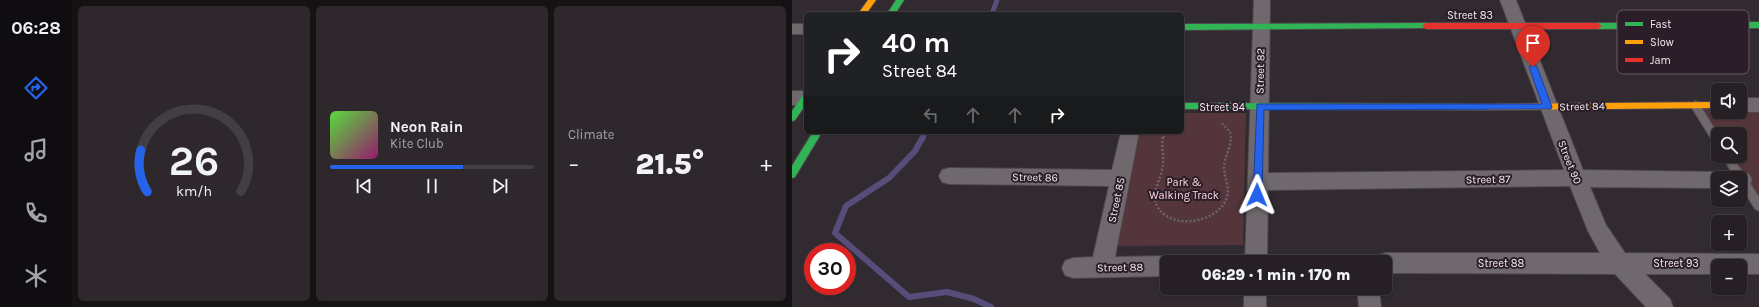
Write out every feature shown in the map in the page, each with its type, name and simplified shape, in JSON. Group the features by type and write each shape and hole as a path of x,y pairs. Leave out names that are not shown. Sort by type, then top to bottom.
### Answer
{"street":[{"path":"863,12 872,0"},
{"path":"892,12 900,0"},
{"name":"Street 82","path":"1256,255 1262,0"},
{"name":"Street 90","path":"1508,0 1548,107 1598,231 1618,262 1662,307"},
{"name":"Street 83","path":"1749,25 1759,25"},
{"name":"Street 83","path":"1184,27 1617,26"},
{"path":"792,29 804,29"},
{"path":"792,118 802,98"},
{"name":"Street 84","path":"1184,106 1548,107 1711,105"},
{"path":"1747,105 1759,105"},
{"path":"792,174 817,134"},
{"name":"Street 85","path":"1102,267 1130,134"},
{"name":"Street 86","path":"949,176 1120,178"},
{"name":"Street 87","path":"1258,182 1576,178 1711,180"},
{"name":"Street 88","path":"1392,263 1618,262"},
{"name":"Street 93","path":"1618,262 1759,264"},
{"name":"Street 88","path":"1073,268 1160,266"},
{"path":"1255,295 1255,307"},
{"path":"1369,295 1370,307"}],"lane":[{"path":"1695,105 1711,131"},
{"path":"1747,189 1759,206"}],"path":[{"path":"1165,134 1162,143 1164,167 1156,194 1156,203 1165,214 1177,220 1189,222 1203,220 1220,208 1226,200 1228,189 1224,167 1231,149 1232,141 1226,126 1219,120"}],"green space":[{"path":"1700,107 1711,109 1711,119 1747,119 1747,109 1759,107 1759,198 1747,179 1747,171 1742,171 1736,163 1747,163 1747,127 1713,127"},
{"name":"Park & Walking Track","path":"1184,113 1246,113 1243,245 1115,246 1135,134 1184,134"}],"waterway":[{"path":"993,12 997,0"},
{"path":"922,138 925,134"},
{"path":"923,137 915,151 889,178 846,206 835,233 909,297 947,292 974,299 991,307"}],"traffic: fast":[{"path":"892,12 900,0"},
{"path":"1749,25 1759,25"},
{"path":"1184,27 1426,26"},
{"path":"1598,26 1617,26"},
{"path":"792,118 804,100"},
{"path":"1184,106 1487,107"},
{"path":"792,174 817,134"}],"traffic: slow":[{"path":"863,12 872,0"},
{"path":"1487,107 1711,105"}],"traffic: jam":[{"path":"1426,26 1598,26"}],"route":[{"path":"1257,195 1260,107 1548,107 1533,67"}]}
